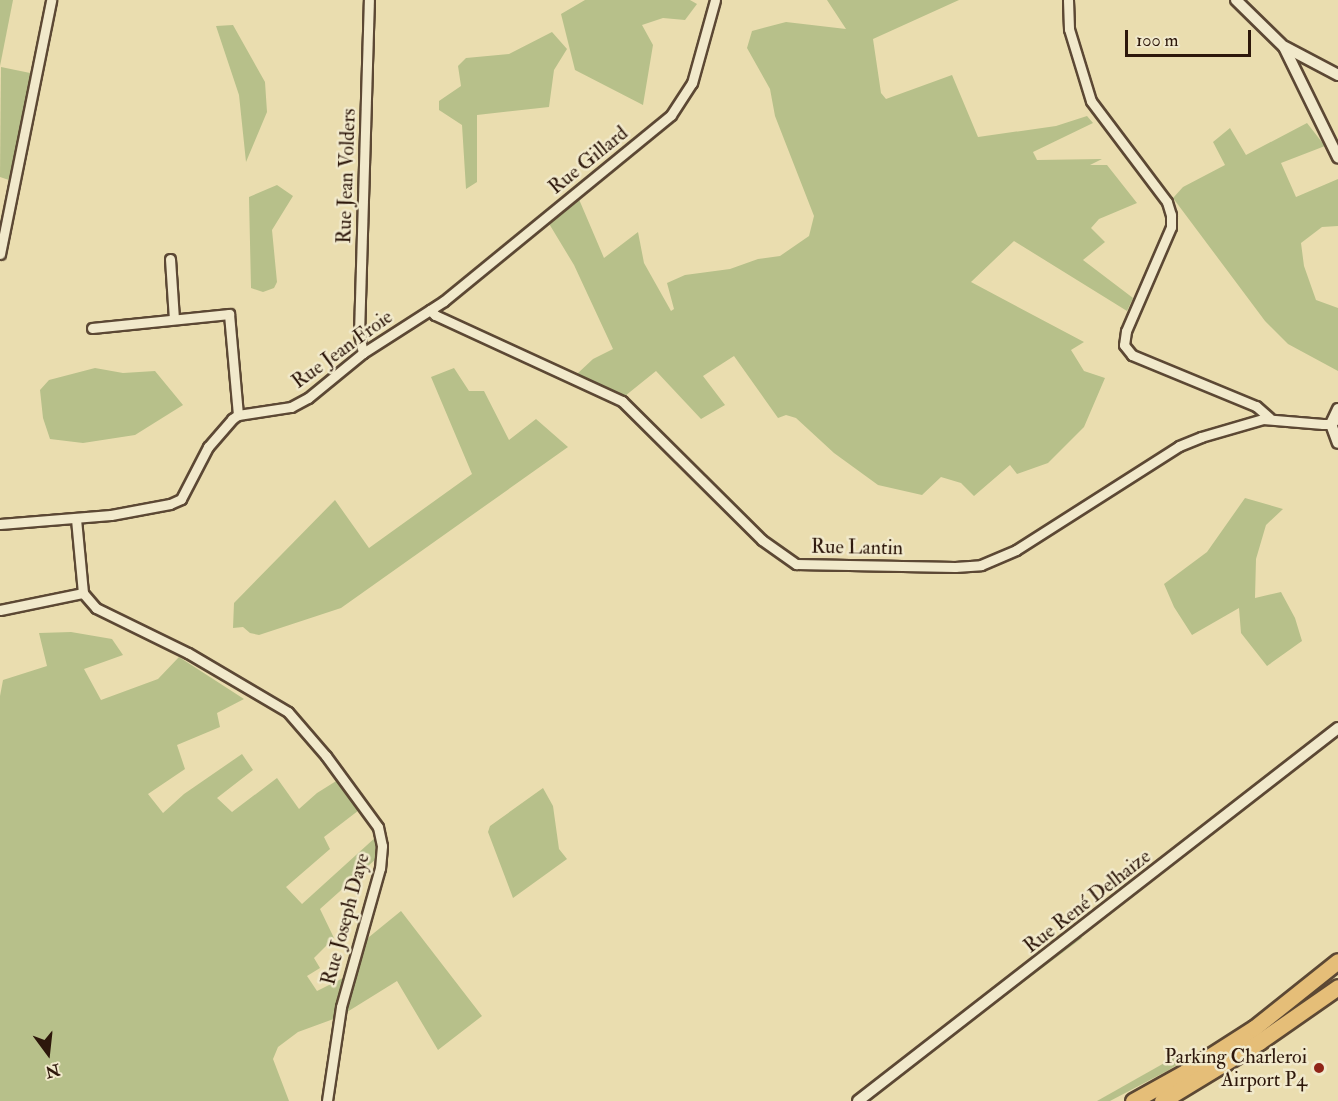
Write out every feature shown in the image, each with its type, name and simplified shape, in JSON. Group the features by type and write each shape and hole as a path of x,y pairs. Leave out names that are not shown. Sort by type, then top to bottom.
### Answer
{"highway":[{"path":"1132,1101 1185,1072 1254,1028 1338,961"},
{"path":"1302,1013 1338,977"},
{"path":"1162,1101 1234,1058 1338,987"}],"street":[{"path":"0,254 51,0"},
{"name":"Rue Jean Volders","path":"363,353 359,334 369,0"},
{"name":"Rue Gillard","path":"430,310 671,115 692,83 715,0"},
{"path":"1068,0 1069,29 1091,101 1167,202 1171,215 1171,227 1126,331 1124,345 1132,355 1256,406 1270,418"},
{"path":"1236,0 1284,47 1338,75"},
{"path":"1284,47 1338,157"},
{"path":"170,259 174,320"},
{"name":"Rue Jean Froie","path":"238,415 280,410 300,404 363,353 430,310"},
{"name":"Rue Lantin","path":"430,310 435,315 622,401 762,540 795,564 955,567 990,562 1031,541 1179,446 1224,429 1270,418 1334,421"},
{"path":"0,524 76,519 170,504 181,499 208,447 238,415 229,314 92,328"},
{"path":"1338,409 1334,421 1338,442"},
{"path":"0,610 83,593 76,519"},
{"name":"Rue Joseph Daye","path":"83,593 96,608 188,653 288,712 326,756 378,827 382,846 380,868 341,1007 327,1101"},
{"name":"Rue René Delhaize","path":"858,1101 1338,728"}],"green space":[{"path":"0,0 13,0 0,66"},
{"path":"585,0 690,0 697,4 685,20 663,18 642,25 653,45 643,105 575,70 561,14"},
{"path":"827,0 959,0 873,39 881,93 886,99 952,75 978,137 1056,126 1087,116 1093,123 1033,152 1037,160 1102,159 1090,165 1107,165 1137,203 1099,219 1091,228 1105,242 1083,260 1133,298 1127,311 1014,241 971,282 1084,342 1071,350 1084,371 1105,378 1084,427 1048,463 1017,474 1010,465 974,496 961,483 941,477 922,495 878,485 834,453 796,418 786,415 778,418 734,356 703,376 725,405 701,419 656,371 625,396 577,374 593,359 613,349 574,265 548,222 578,197 604,258 638,232 644,263 671,311 674,309 667,283 685,275 730,269 758,259 780,256 809,236 814,216 775,116 770,89 747,48 752,31 786,22 846,29"},
{"path":"233,25 265,82 267,112 246,162 239,95 216,26"},
{"path":"552,32 567,49 554,70 549,107 477,115 477,182 466,189 462,125 439,110 439,101 461,86 458,66 466,58 509,54"},
{"path":"1,67 35,74 9,180 0,177"},
{"path":"1307,123 1325,146 1281,163 1296,197 1338,179 1338,226 1322,227 1301,243 1304,266 1316,300 1338,308 1338,371 1288,344 1265,321 1173,198 1183,187 1225,165 1213,142 1230,128 1246,155"},
{"path":"277,185 293,196 272,230 277,282 274,288 263,292 251,288 249,197"},
{"path":"95,368 123,373 155,371 183,405 135,435 83,443 50,439 43,418 40,390 49,380"},
{"path":"454,368 469,391 484,391 509,440 536,419 568,447 341,608 259,635 250,633 243,627 233,628 234,603 335,500 369,548 472,474 431,377"},
{"path":"1245,498 1283,509 1266,525 1256,559 1255,598 1281,592 1295,618 1302,641 1267,666 1241,633 1239,608 1192,635 1174,607 1164,584 1207,552"},
{"path":"71,632 112,639 123,655 84,669 101,700 158,679 179,657 244,699 217,713 220,727 177,745 185,769 148,794 163,813 184,794 242,754 253,770 217,798 232,812 277,778 299,809 317,793 341,778 363,807 324,837 330,849 286,887 302,904 377,836 377,858 320,909 334,938 314,958 320,968 307,976 317,991 343,978 340,1012 358,946 401,911 482,1016 438,1050 397,981 339,1017 298,1032 278,1047 273,1059 289,1101 0,1101 0,696 3,680 47,666 39,633"},
{"path":"543,788 553,806 559,849 567,859 513,898 488,832 490,826"},
{"path":"1079,934 1082,938 866,1101 861,1098"},
{"path":"1175,1057 1180,1063 1167,1071 1110,1101 1097,1101"}],"place":[{"name":"Parking Charleroi Airport P4","path":"1319,1068"}]}
